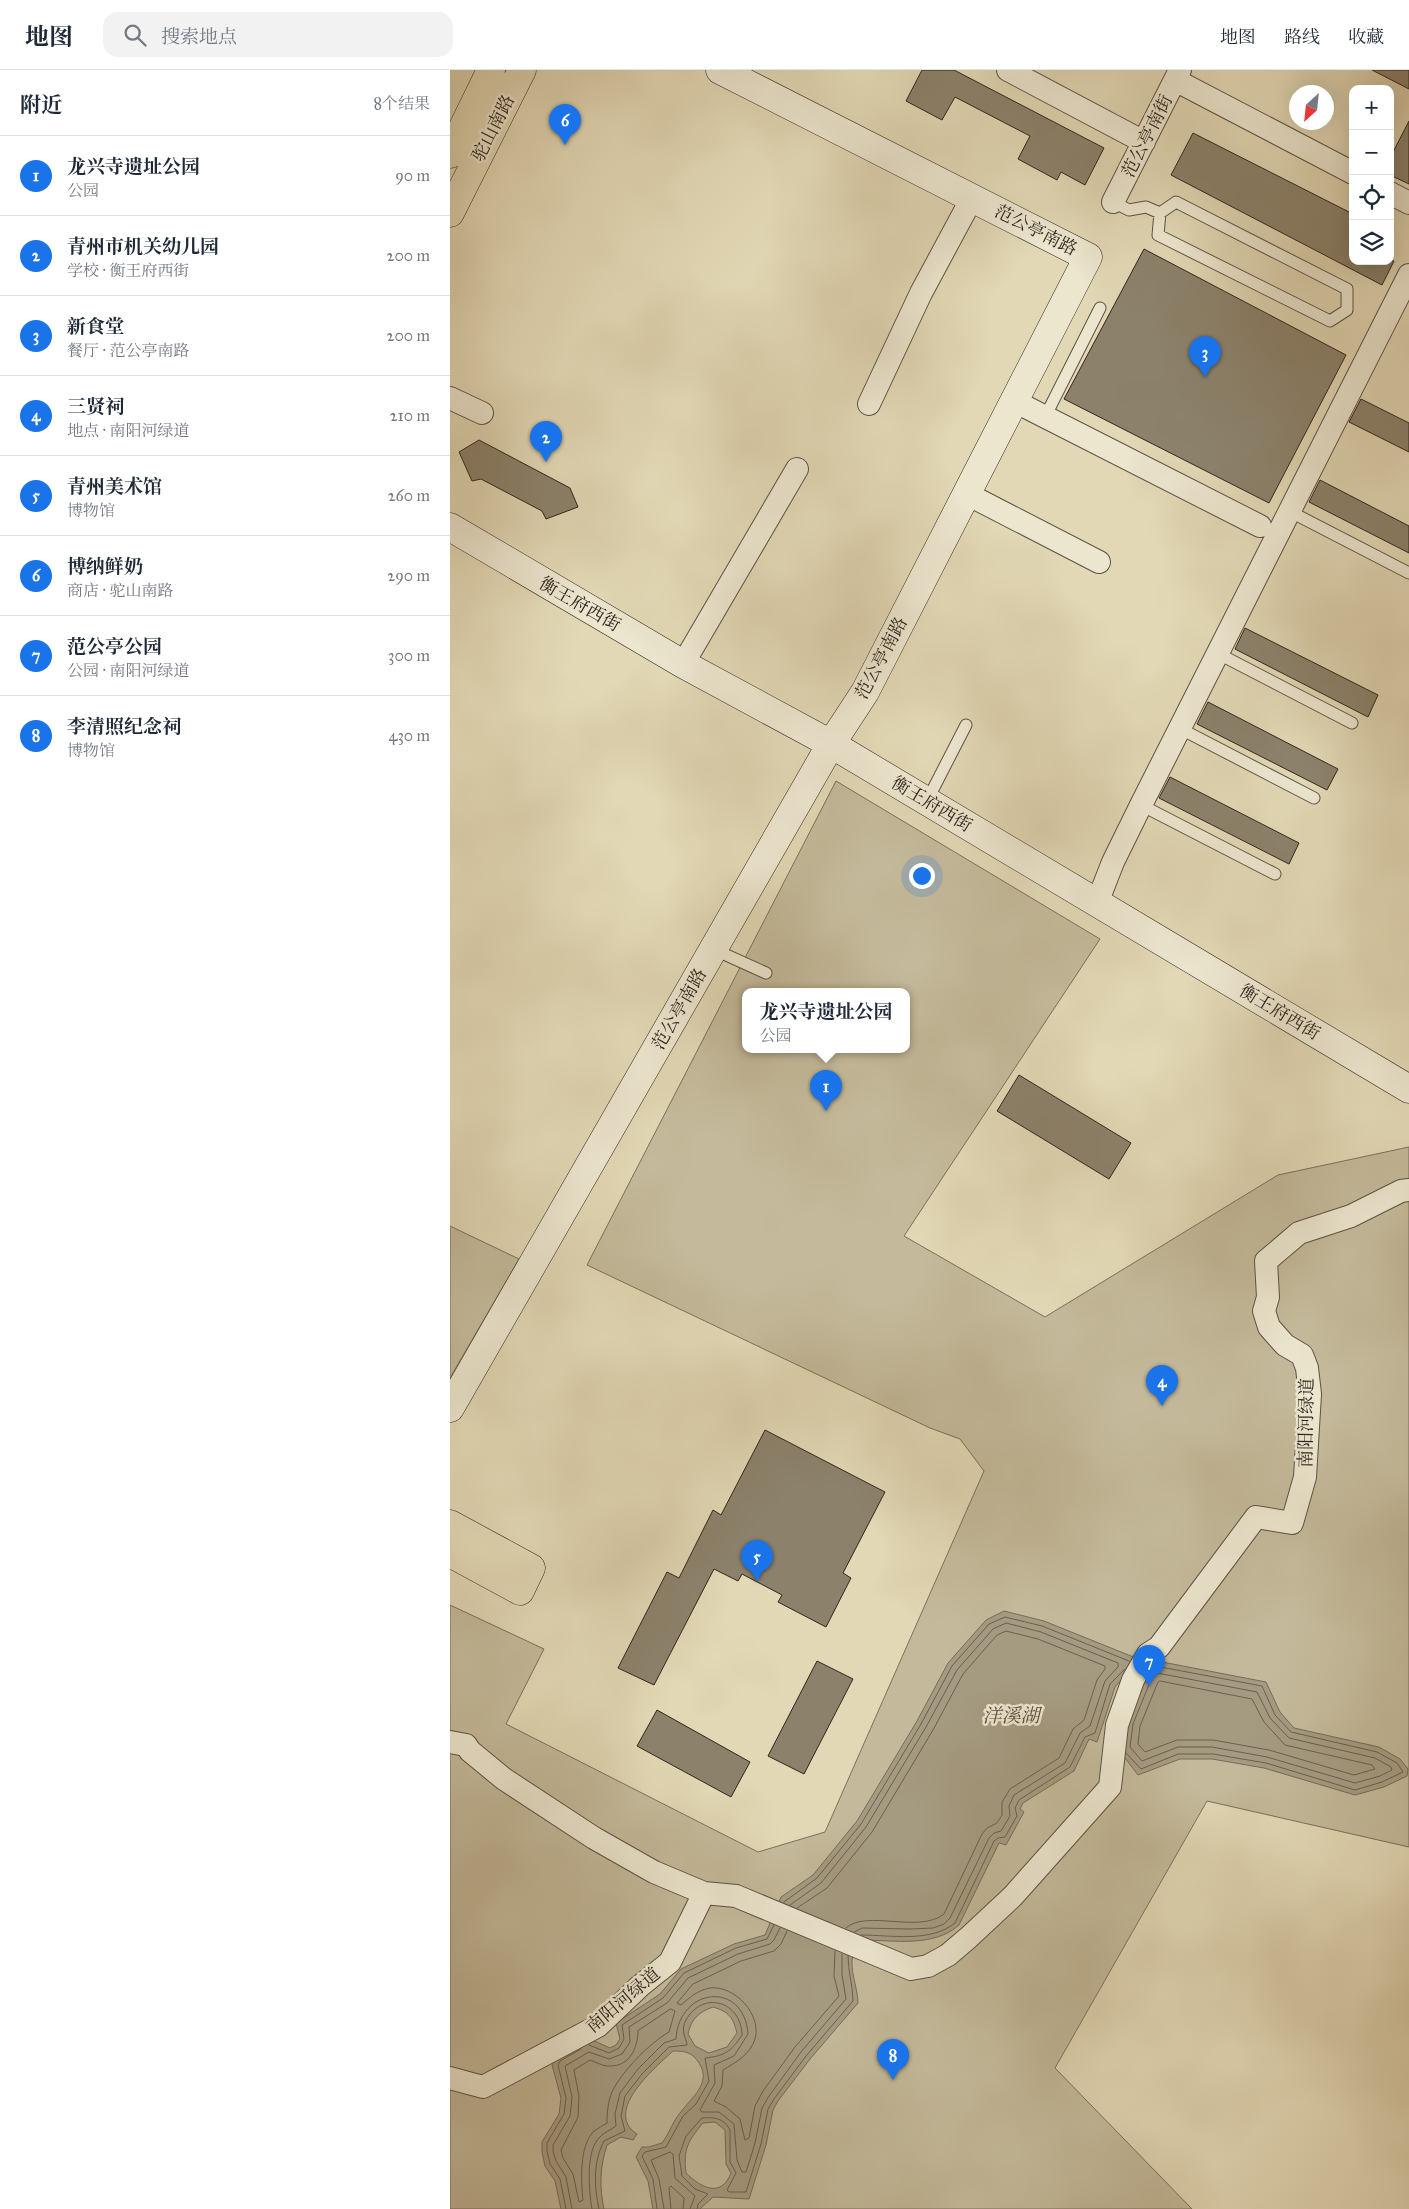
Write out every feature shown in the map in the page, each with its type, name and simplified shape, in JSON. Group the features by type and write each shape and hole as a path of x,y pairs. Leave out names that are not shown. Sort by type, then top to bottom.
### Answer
{"main road":[{"name":"驼山南路","path":"450,154 491,70"},
{"name":"驼山南路","path":"450,212 522,70"},
{"path":"450,1524 531,1568 520,1590 450,1553"}],"street":[{"name":"范公亭南路","path":"450,1408 831,744 865,692 1088,257 720,70"},
{"path":"1008,70 1144,142"},
{"path":"1178,75 1349,172"},
{"name":"范公亭南街","path":"1113,202 1178,75"},
{"path":"1394,195 1409,203"},
{"path":"869,404 921,293 972,198"},
{"path":"1097,903 1113,862 1141,805 1409,275"},
{"path":"450,398 482,413"},
{"path":"1014,401 1260,526"},
{"path":"684,664 797,470"},
{"path":"967,494 1099,562"},
{"name":"衡王府西街","path":"450,527 684,664 831,744 1409,1089"},
{"name":"南阳河绿道","path":"450,2078 483,2087 598,2026 640,1986 670,1962 704,1893 736,1896 911,1969 928,1966 948,1955 968,1938 1013,1896 1110,1787 1118,1725 1133,1680 1148,1654 1159,1647 1256,1517 1292,1523 1305,1477 1310,1394 1307,1368 1302,1355 1285,1345 1269,1327 1264,1311 1268,1297 1266,1261 1299,1233 1351,1216 1401,1191 1409,1190"},
{"path":"450,1742 466,1745 470,1752 504,1779 594,1838 654,1872 704,1893"}],"lane":[{"path":"1113,202 1129,210 1146,207 1160,213"},
{"path":"1176,202 1347,289 1347,310 1330,322 1158,235 1160,213 1176,202"},
{"path":"1046,417 1100,308"},
{"path":"1289,511 1409,573"},
{"path":"1217,653 1352,723"},
{"path":"926,801 966,724"},
{"path":"1180,728 1314,798"},
{"path":"1141,805 1275,874"},
{"path":"713,949 766,973"}],"shaded area":[{"path":"836,781 1100,939 904,1236 1045,1317 1278,1175 1409,1147 1409,1847 1207,1801 1055,2068 1192,2209 450,2209 450,1605 544,1649 506,1724 758,1852 825,1832 984,1471 960,1439 930,1428 587,1265"},
{"path":"450,1226 519,1259 450,1378"}],"water":[{"name":"洋溪湖","path":"1004,1611 1044,1621 1131,1656 1266,1682 1280,1712 1294,1728 1379,1747 1400,1759 1408,1769 1407,1776 1384,1787 1355,1795 1264,1768 1212,1759 1180,1759 1138,1775 1125,1758 1118,1753 1128,1672 1115,1687 1097,1742 1089,1739 1074,1771 1023,1803 1020,1809 1024,1812 1006,1845 999,1843 959,1925 949,1932 925,1940 861,1940 852,1960 858,2003 810,2059 778,2101 773,2110 766,2145 749,2199 713,2197 700,2209 653,2209 648,2181 636,2157 642,2147 662,2143 678,2116 699,2090 703,2077 699,2063 694,2056 685,2052 673,2051 648,2075 632,2095 627,2105 626,2116 628,2125 637,2134 633,2140 621,2137 607,2145 601,2177 604,2209 561,2209 555,2181 545,2166 542,2152 542,2142 559,2114 561,2098 552,2065 556,2058 592,2040 610,2048 616,2045 620,2039 616,2023 660,1994 681,1969 734,1944 765,1935 781,1897 813,1875 857,1821 917,1721 948,1663 986,1620","holes":["713,2007 729,2016 734,2023 737,2033 727,2047 709,2053 695,2046 688,2034 691,2024 696,2017","715,2122 725,2130 726,2164 731,2173 722,2186 710,2188 698,2183 686,2173 685,2158 690,2140 703,2123"]}],"building":[{"path":"922,70 954,70 1104,148 1085,185 1061,172 1057,180 1018,159 1030,136 955,97 942,120 906,101"},
{"path":"1372,70 1409,70 1409,89"},
{"path":"1409,121 1409,184 1394,177 1394,150"},
{"path":"1193,133 1349,212 1349,265 1392,265 1382,285 1171,175"},
{"path":"1144,249 1346,355 1269,503 1064,399"},
{"path":"1361,399 1409,423 1409,452 1349,422"},
{"path":"479,440 570,488 578,507 546,519 542,511 481,479 472,481 459,452"},
{"path":"1320,480 1409,526 1409,553 1309,502"},
{"path":"1245,628 1378,695 1368,717 1235,649"},
{"path":"1208,702 1338,769 1327,790 1197,724"},
{"path":"1170,777 1299,843 1289,864 1159,798"},
{"path":"1019,1075 1131,1143 1109,1179 997,1111"},
{"path":"765,1430 885,1492 843,1573 851,1578 826,1627 778,1602 782,1595 742,1574 738,1581 714,1569 654,1685 618,1668 667,1572 679,1578 713,1510 721,1515"},
{"path":"817,1661 853,1679 804,1774 768,1756"},
{"path":"657,1710 750,1762 731,1797 637,1746"}],"place":[{"name":"博纳鲜奶","path":"565,145"},
{"name":"新食堂","path":"1205,377"},
{"name":"青州市机关幼儿园","path":"546,462"},
{"name":"龙兴寺遗址公园","path":"826,1111"},
{"name":"三贤祠","path":"1162,1406"},
{"name":"青州美术馆","path":"757,1581"},
{"name":"范公亭公园","path":"1149,1686"},
{"name":"李清照纪念祠","path":"893,2080"}]}
